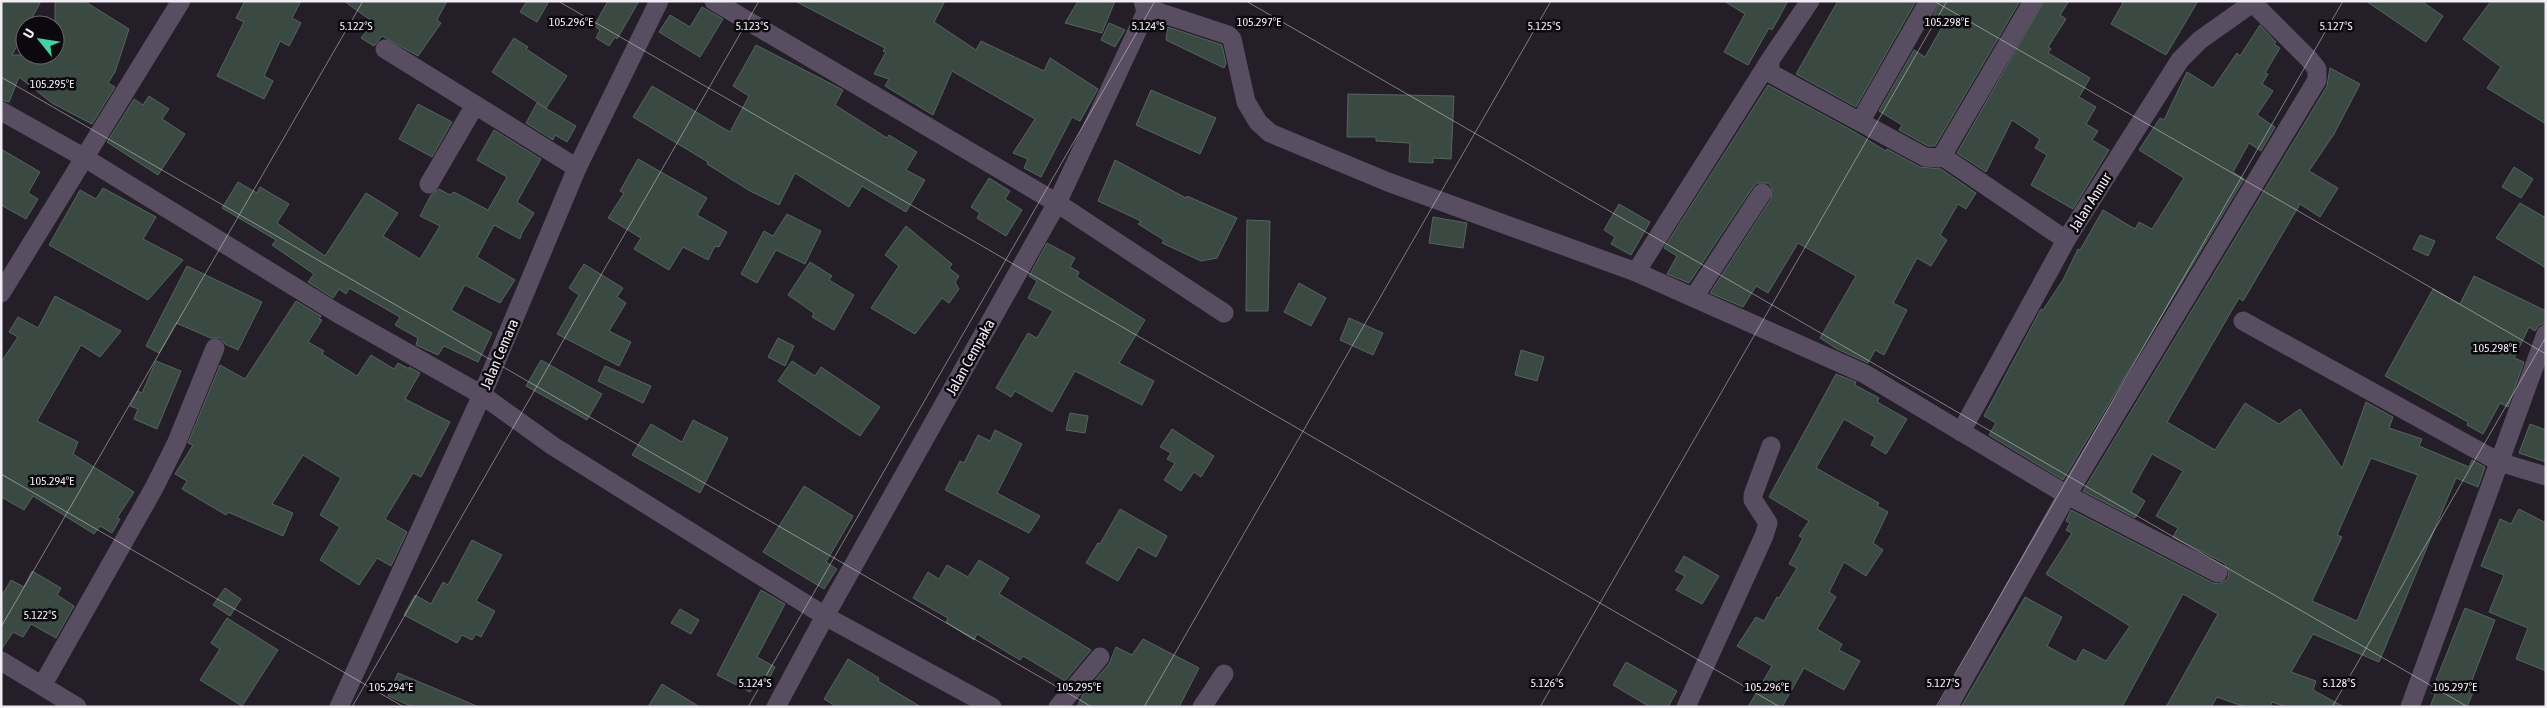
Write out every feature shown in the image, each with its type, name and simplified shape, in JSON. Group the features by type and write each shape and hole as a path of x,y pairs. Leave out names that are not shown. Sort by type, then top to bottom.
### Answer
{"street":[{"path":"1,293 181,1"},
{"name":"Jalan Cemara","path":"339,707 482,395 577,168 658,1"},
{"path":"714,1 1056,203 1224,313"},
{"path":"1860,122 1929,1"},
{"path":"1770,60 1770,73 1925,157 1938,158 1942,156 2033,1"},
{"path":"1636,272 1808,2"},
{"path":"1948,707 2067,494 2317,80 2317,69 2309,59 2253,2"},
{"name":"Jalan Annur","path":"1961,432 2066,240 2184,55 2200,40 2253,2"},
{"path":"1145,5 1228,35 1232,39 1246,102 1258,122 1270,133 1388,182 1636,272 1865,374 2067,494 2218,573"},
{"name":"Jalan Cempaka","path":"776,707 1056,203 1145,5"},
{"path":"385,49 577,168"},
{"path":"429,184 475,105"},
{"path":"1,111 85,158 336,313 482,395 553,446 825,616 992,707"},
{"path":"1942,156 2066,240"},
{"path":"1694,297 1762,193"},
{"path":"2243,321 2499,462 2546,476"},
{"path":"2410,707 2546,334"},
{"path":"42,686 154,488 176,444 215,348"},
{"path":"1686,707 1764,536 1768,522 1753,500 1753,495 1771,446"},
{"path":"1058,707 1100,656"},
{"path":"1,661 77,707"},
{"path":"1202,707 1224,674"}],"building":[{"path":"1,1 41,1 33,15 15,15 15,49 12,55 15,55 15,65 65,65 65,15 55,15 55,1 84,1 129,29 115,72 108,83 115,87 92,124 52,103 19,77 9,102 1,100"},
{"path":"245,1 301,1 292,18 301,23 289,46 280,41 264,76 273,81 264,99 217,76 244,22 236,18"},
{"path":"344,1 447,1 437,20 441,23 418,56 382,36 374,46 361,38 373,22"},
{"path":"527,1 549,1 537,22 520,12"},
{"path":"608,1 639,1 617,39 615,37 609,46 596,38 600,30 594,26"},
{"path":"795,1 945,1 934,22 976,50 981,41 1044,71 1050,58 1098,89 1080,121 1072,117 1041,177 1024,168 1028,159 1013,153 1035,119 952,71 933,115 885,86 889,79 874,74 886,52 883,51 885,48"},
{"path":"1078,1 1115,1 1102,33 1065,23"},
{"path":"1724,1 1788,1 1772,30 1769,28 1748,65 1724,52 1745,14"},
{"path":"1838,1 1916,1 1856,107 1796,74"},
{"path":"1940,1 2020,1 1935,146 1928,146 1899,130 1902,125 1879,111 1914,50 1925,57 1945,22 1933,16"},
{"path":"2044,1 2069,1 2060,15 2066,19 2048,47 2051,49 2048,53 2090,78 2079,97 2096,107 2086,124 2098,131 2092,140 2109,150 2073,209 2031,185 2047,155 2035,148 2040,139 2012,120 1986,172 1957,153"},
{"path":"2124,1 2198,1 2166,55 2111,24"},
{"path":"2366,1 2421,1 2443,16 2426,42"},
{"path":"2491,1 2546,1 2546,124 2487,88 2501,67 2463,39"},
{"path":"702,7 723,19 700,57 659,32 670,15 690,27"},
{"path":"1109,23 1125,30 1115,47 1101,40"},
{"path":"2260,25 2276,42 2274,44 2280,48 2265,73 2268,74 2262,84 2273,91 2257,115 2275,127 2261,151 2249,143 2233,172 2244,179 2063,480 1989,435 1996,423 1984,416 2041,309 2043,310 2063,280 2078,249 2080,250 2103,210 2135,229 2139,222 2152,229 2184,178 2139,150 2160,118 2164,120 2187,72 2213,88 2237,53 2240,56"},
{"path":"1168,27 1222,45 1226,63 1224,68 1166,40"},
{"path":"514,38 528,47 526,49 567,76 546,108 492,72"},
{"path":"756,45 843,90 835,105 887,138 889,135 917,152 906,170 925,180 906,212 862,186 849,207 795,173 779,205 750,191 707,164 708,162 633,117 652,86 730,132 749,96 733,86"},
{"path":"2330,68 2360,84 2334,134 2309,171 2338,188 2320,217 2300,204 2243,301 2239,298 2167,422 2215,450 2245,403 2279,424 2300,409 2342,468 2366,402 2393,417 2389,428 2422,439 2419,446 2469,467 2472,460 2485,467 2478,487 2456,478 2379,662 2313,634 2291,672 2316,681 2313,690 2344,707 2287,707 2272,702 2270,707 2245,707 2217,697 2211,707 2166,707 2218,614 2183,594 2122,707 1961,707 2025,597 2062,617 2047,646 2076,662 2083,649 2106,661 2130,626 2046,574 2072,533 2066,530 2070,523 2066,521 2071,510 2213,583 2219,584 2228,579 2229,572 2224,563 2173,537 2178,528 2156,516 2183,471 2152,454 2131,492 2145,501 2135,518 2083,491 2327,86","holes":["2371,458 2418,475 2357,621 2312,601 2342,537 2337,535"]},
{"path":"1768,85 1886,151 1887,149 1920,167 1941,169 1976,193 1966,209 1958,204 1940,235 1947,240 1931,266 1917,258 1893,303 1907,310 1884,355 1875,350 1868,363 1837,349 1820,338 1856,276 1798,243 1768,293 1756,286 1743,307 1710,293 1771,199 1772,188 1768,183 1757,183 1753,187 1689,283 1667,274 1677,256 1664,248"},
{"path":"1151,90 1216,118 1200,154 1136,125"},
{"path":"1348,94 1454,96 1451,159 1433,158 1433,163 1409,162 1410,143 1376,141 1376,137 1347,137"},
{"path":"149,96 169,109 162,119 185,134 158,175 107,142 134,99 143,105"},
{"path":"537,103 576,126 567,142 555,135 553,140 526,123"},
{"path":"418,104 452,122 432,157 399,139"},
{"path":"494,130 541,159 517,202 534,213 520,239 494,225 477,257 515,280 500,303 465,285 451,310 492,333 478,362 444,346 438,355 416,345 418,338 395,325 400,317 349,288 346,294 339,289 333,298 308,282 314,274 272,245 276,240 222,208 238,182 257,193 260,187 289,204 277,223 325,256 366,193 398,213 383,236 420,259 440,226 420,216 431,195 439,189 450,195 454,192 488,210 507,177 477,160"},
{"path":"1,149 40,172 28,193 38,199 26,219 1,205"},
{"path":"638,159 707,198 697,215 727,232 719,247 715,246 708,260 683,247 669,270 634,249 641,238 608,218 624,193 620,191"},
{"path":"1115,160 1186,198 1187,196 1237,218 1217,258 1201,261 1162,243 1164,240 1138,224 1141,221 1098,201"},
{"path":"2514,167 2533,179 2521,198 2502,187"},
{"path":"989,178 1010,191 1005,199 1022,210 1006,236 977,218 980,213 971,207"},
{"path":"103,188 156,217 143,239 183,260 148,300 49,245 80,190 96,199"},
{"path":"2520,203 2546,218 2546,268 2496,238"},
{"path":"1619,204 1650,222 1631,255 1611,244 1615,237 1604,230"},
{"path":"787,214 821,231 805,264 776,250 757,283 741,274 764,231 773,236"},
{"path":"1433,217 1467,223 1463,248 1429,243"},
{"path":"1247,220 1270,221 1268,311 1246,311"},
{"path":"906,226 952,264 949,268 959,276 955,282 959,289 949,303 942,298 915,334 871,308 899,266 885,255"},
{"path":"2420,235 2435,241 2428,256 2413,249"},
{"path":"1047,243 1075,258 1070,267 1079,272 1077,277 1145,320 1119,363 1154,381 1142,405 1075,371 1052,412 1015,391 1011,397 996,388 1028,333 1037,338 1053,311 1028,298 1037,281 1029,276"},
{"path":"810,262 832,276 829,280 854,295 834,330 812,317 814,313 788,295"},
{"path":"584,264 623,288 617,297 626,303 609,331 631,342 619,366 557,334 579,295 569,288"},
{"path":"187,266 262,302 238,350 225,344 220,338 211,338 176,323 159,353 146,346"},
{"path":"2474,276 2546,311 2546,323 2539,325 2535,331 2529,327 2514,358 2524,362 2508,407 2500,403 2483,434 2467,425 2468,422 2385,376 2433,289 2460,304"},
{"path":"1299,283 1326,298 1311,326 1284,312"},
{"path":"55,296 121,331 100,357 81,345 37,421 78,442 73,454 134,492 117,518 120,519 112,533 100,526 94,534 33,496 24,510 1,497 1,362 18,337 9,332 18,317 38,328"},
{"path":"296,301 321,316 319,319 322,320 308,342 324,351 322,354 357,376 371,355 394,369 398,363 409,369 409,367 420,373 405,399 450,422 421,477 413,473 385,519 407,532 391,566 377,558 359,585 320,560 340,527 320,515 341,478 303,455 272,504 293,513 283,536 228,512 226,515 182,489 187,481 175,474 193,445 188,443 220,365 245,379"},
{"path":"1349,318 1383,333 1373,355 1340,340"},
{"path":"778,338 794,346 785,366 768,357"},
{"path":"1521,350 1544,357 1537,381 1515,375"},
{"path":"541,360 602,394 587,420 526,386"},
{"path":"156,361 181,371 157,429 134,419 138,409 130,406 138,391 142,393"},
{"path":"792,361 815,376 821,367 880,407 860,436 778,381"},
{"path":"605,366 651,386 643,403 598,381"},
{"path":"1836,374 1856,382 1855,385 1879,398 1877,402 1907,419 1886,454 1871,445 1875,437 1844,419 1816,468 1879,503 1877,506 1888,512 1873,543 1883,550 1866,576 1844,562 1829,592 1836,597 1817,629 1842,644 1839,650 1860,661 1844,690 1804,668 1782,707 1748,707 1772,666 1737,646 1756,617 1764,621 1777,597 1779,598 1797,568 1789,564 1803,538 1799,536 1809,521 1769,497"},
{"path":"1070,413 1088,416 1085,433 1066,430"},
{"path":"693,420 728,438 700,493 632,455 651,424 682,442"},
{"path":"2530,424 2546,430 2546,462 2519,453"},
{"path":"1172,429 1214,456 1201,477 1194,472 1181,491 1164,480 1175,463 1167,459 1171,453 1160,447"},
{"path":"995,430 1022,444 997,493 1040,516 1029,533 945,490 960,461 964,463 978,435 990,441"},
{"path":"804,486 853,516 826,562 837,569 824,589 763,552"},
{"path":"1120,509 1167,536 1156,557 1138,547 1118,581 1086,563 1098,543 1100,544"},
{"path":"2519,509 2546,523 2546,671 2516,659 2528,628 2489,612 2504,575 2481,566 2500,519 2511,524"},
{"path":"472,540 502,555 476,601 495,611 481,637 476,634 472,640 462,635 457,643 404,615 415,595 431,604 443,582 448,585"},
{"path":"1684,556 1719,576 1702,604 1676,590 1685,576 1675,571"},
{"path":"979,560 1009,578 999,594 1091,650 1065,681 1023,656 1020,660 977,634 974,640 946,622 948,618 913,598 928,572 939,579 947,565 968,577"},
{"path":"32,571 61,588 57,595 74,606 56,638 31,624 23,637 13,632 1,650 1,597 11,580 24,587"},
{"path":"225,588 241,599 230,616 213,605"},
{"path":"761,590 785,604 757,657 775,667 765,687 755,682 750,692 717,675"},
{"path":"2465,608 2495,620 2469,688 2474,690 2467,707 2430,707 2435,694 2431,693"},
{"path":"680,609 699,620 691,634 671,623"},
{"path":"227,618 278,650 242,706 200,680 220,649 211,643"},
{"path":"1143,639 1199,668 1179,707 1077,707 1083,694 1109,664 1116,647 1132,655"},
{"path":"848,659 879,678 878,681 921,707 837,707 824,699"},
{"path":"1626,662 1677,691 1668,707 1650,707 1613,685"},
{"path":"398,673 479,707 413,707 388,696"},
{"path":"662,684 700,707 648,707"}]}
